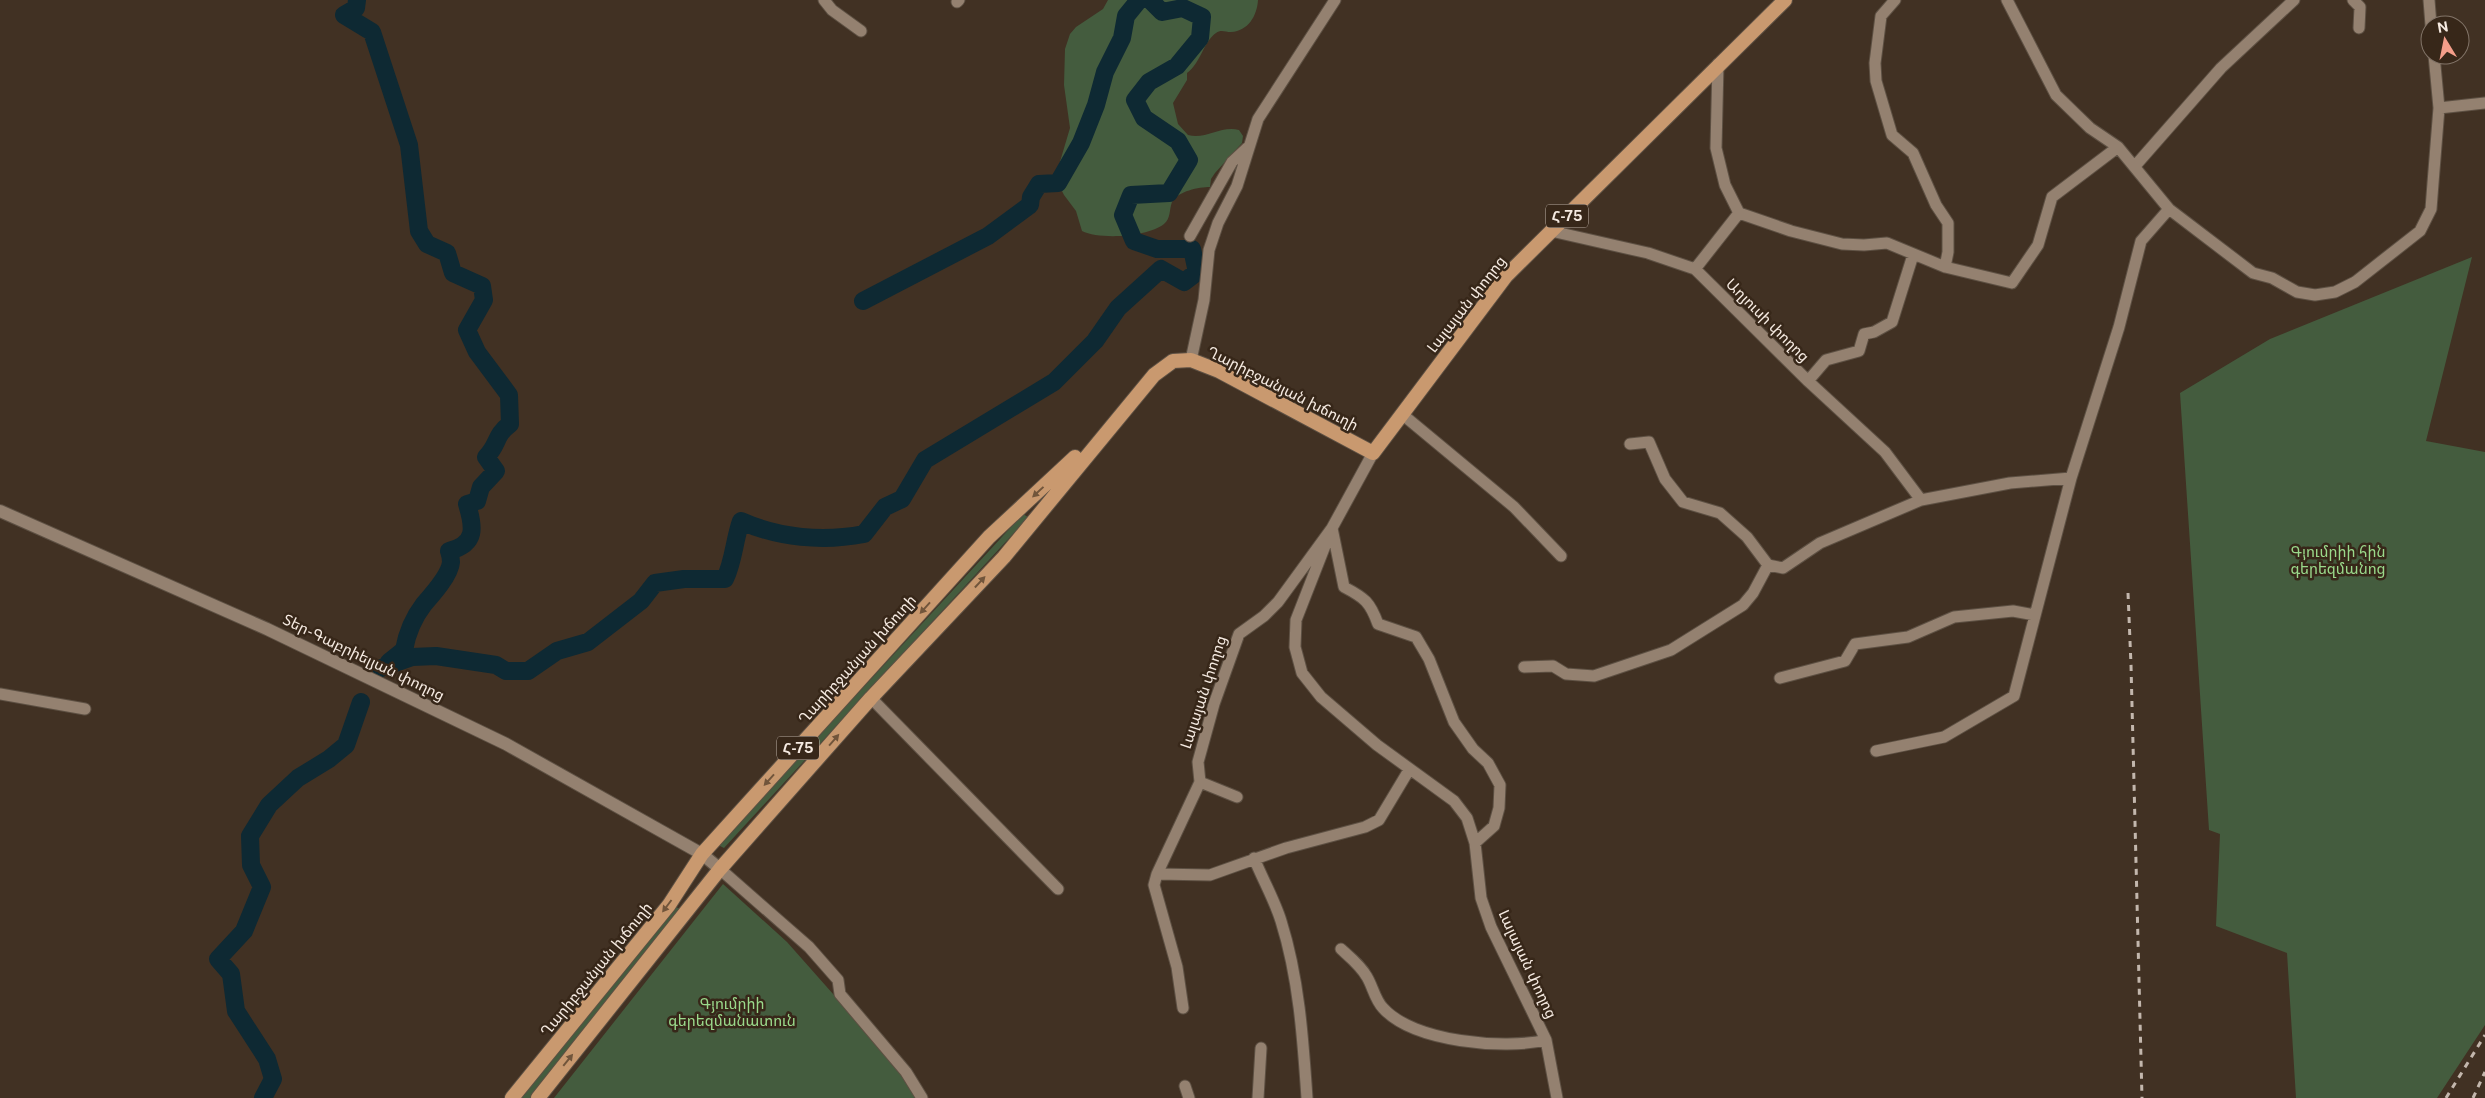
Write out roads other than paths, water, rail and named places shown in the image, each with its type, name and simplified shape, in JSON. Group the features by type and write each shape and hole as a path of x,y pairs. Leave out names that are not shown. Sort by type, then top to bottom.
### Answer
{"highway":[{"name":"Լալայան փողոց","path":"1373,453 1506,276 1718,64 1785,0"},
{"name":"Ղարիբջանյան խճուղի","path":"538,1098 720,869 871,698 1004,557 1112,423 1154,375 1173,361 1191,360 1219,371 1373,453"},
{"name":"Ղարիբջանյան խճուղի","path":"512,1098 669,905 702,854 989,537 1112,423"}],"main road":[{"name":"Տեր-Գաբրիելյան փողոց","path":"0,511 267,629 506,744 702,854 720,869"}],"street":[{"path":"824,0 832,10 861,31"},
{"path":"1191,360 1204,300 1209,250 1218,223 1237,186 1247,148 1258,120 1336,0"},
{"path":"1895,0 1882,16 1875,63 1876,81 1892,135 1913,152 1936,205 1948,223 1948,252 1945,268"},
{"path":"2007,0 2056,95 2090,128 2118,147 2169,209 2253,273 2272,278 2297,292 2315,295 2335,292 2355,282 2373,270 2420,231 2430,209 2438,108 2435,65"},
{"path":"2135,166 2221,68 2294,0"},
{"path":"2353,0 2360,7 2359,28"},
{"path":"2429,0 2430,15"},
{"path":"1718,64 1716,148 1726,185 1739,213 1791,231 1842,244 1887,243 1945,268 2012,283 2038,245 2052,198 2118,147"},
{"path":"2438,108 2485,103"},
{"path":"1190,236 1232,162 1247,148"},
{"path":"1876,751 1944,737 2014,696 2071,478 2119,327 2141,241 2169,209"},
{"path":"1695,269 1739,213"},
{"name":"Աղյուսի փողոց","path":"1551,231 1648,253 1695,269 1808,381 1885,452 1921,500"},
{"path":"1808,381 1826,360 1859,351 1864,334 1874,332 1892,322 1913,255"},
{"path":"1402,414 1514,506 1562,556"},
{"path":"1630,444 1649,442 1665,479 1683,502 1720,513 1747,537 1768,565 1783,568 1820,543 1921,500 2010,483 2071,478"},
{"name":"Լալայան փողոց","path":"1373,453 1332,528 1296,620 1296,647 1302,673 1321,697 1377,745 1454,801 1467,818 1474,842 1481,898 1491,927 1546,1040 1556,1098"},
{"path":"1332,528 1344,587 1361,596 1371,605 1378,624 1416,637 1429,659 1454,722 1473,748 1488,763 1500,785 1499,808 1494,826 1474,842"},
{"name":"Լալայան փողոց","path":"1183,1008 1177,967 1154,885 1157,874 1200,782 1198,762 1214,704 1239,634 1264,616 1278,602 1332,528"},
{"path":"1524,667 1553,666 1566,674 1594,676 1671,650 1743,605 1753,593 1768,565"},
{"path":"1780,678 1845,661 1855,644 1908,636 1954,617 2013,611 2035,615"},
{"path":"0,694 85,709"},
{"path":"871,698 1058,889"},
{"path":"1157,874 1210,875 1254,858 1365,827 1379,820 1410,770"},
{"path":"1200,782 1236,797"},
{"path":"1254,858 1280,920 1293,975 1301,1014 1307,1098"},
{"path":"720,869 810,947 838,980 840,994 906,1072 922,1098"},
{"path":"1341,949 1367,976 1382,1007 1403,1024 1428,1035 1470,1041 1525,1045 1546,1040"},
{"path":"1258,1098 1261,1048"},
{"path":"1185,1086 1189,1098"}],"waterway":[{"path":"357,0 356,8 344,15 372,32 409,145 419,231 427,244 447,253 453,273 482,286 484,300 467,330 477,352 509,395 510,424 501,432 486,457 496,471 481,487 477,501 467,504 472,527 469,539 465,544 449,551 451,562 447,573 417,614 409,631 404,650 389,662"},
{"path":"863,301 988,236 1030,205 1031,197 1039,184 1058,183 1081,143 1096,105 1105,72 1122,38 1126,16 1139,0"},
{"path":"381,668 412,657 436,656 496,665 506,671 528,671 557,651 588,642 641,601 655,583 684,579 725,579 741,521 770,531 801,537 833,538 864,534 885,507 902,499 925,460 1054,382 1095,341 1118,308 1161,269 1184,282 1197,272 1192,249 1157,249 1134,241 1123,215 1131,195 1169,193 1189,160 1178,141 1144,118 1135,100 1149,82 1177,66 1200,38 1202,17 1183,8 1162,12 1150,0"},
{"path":"263,1098 273,1079 267,1059 236,1011 231,974 218,959 244,931 262,887 251,865 250,836 269,805 298,778 329,759 346,745 361,702"}],"railway":[{"path":"2128,593 2142,1098"},
{"path":"2446,1098 2485,1035"},
{"path":"2473,1098 2485,1072"}],"park label":[{"name":"Գյումրիի հին գերեզմանոց","path":"2338,560"},
{"name":"Գյումրիի գերեզմանատուն","path":"732,1012"}]}
